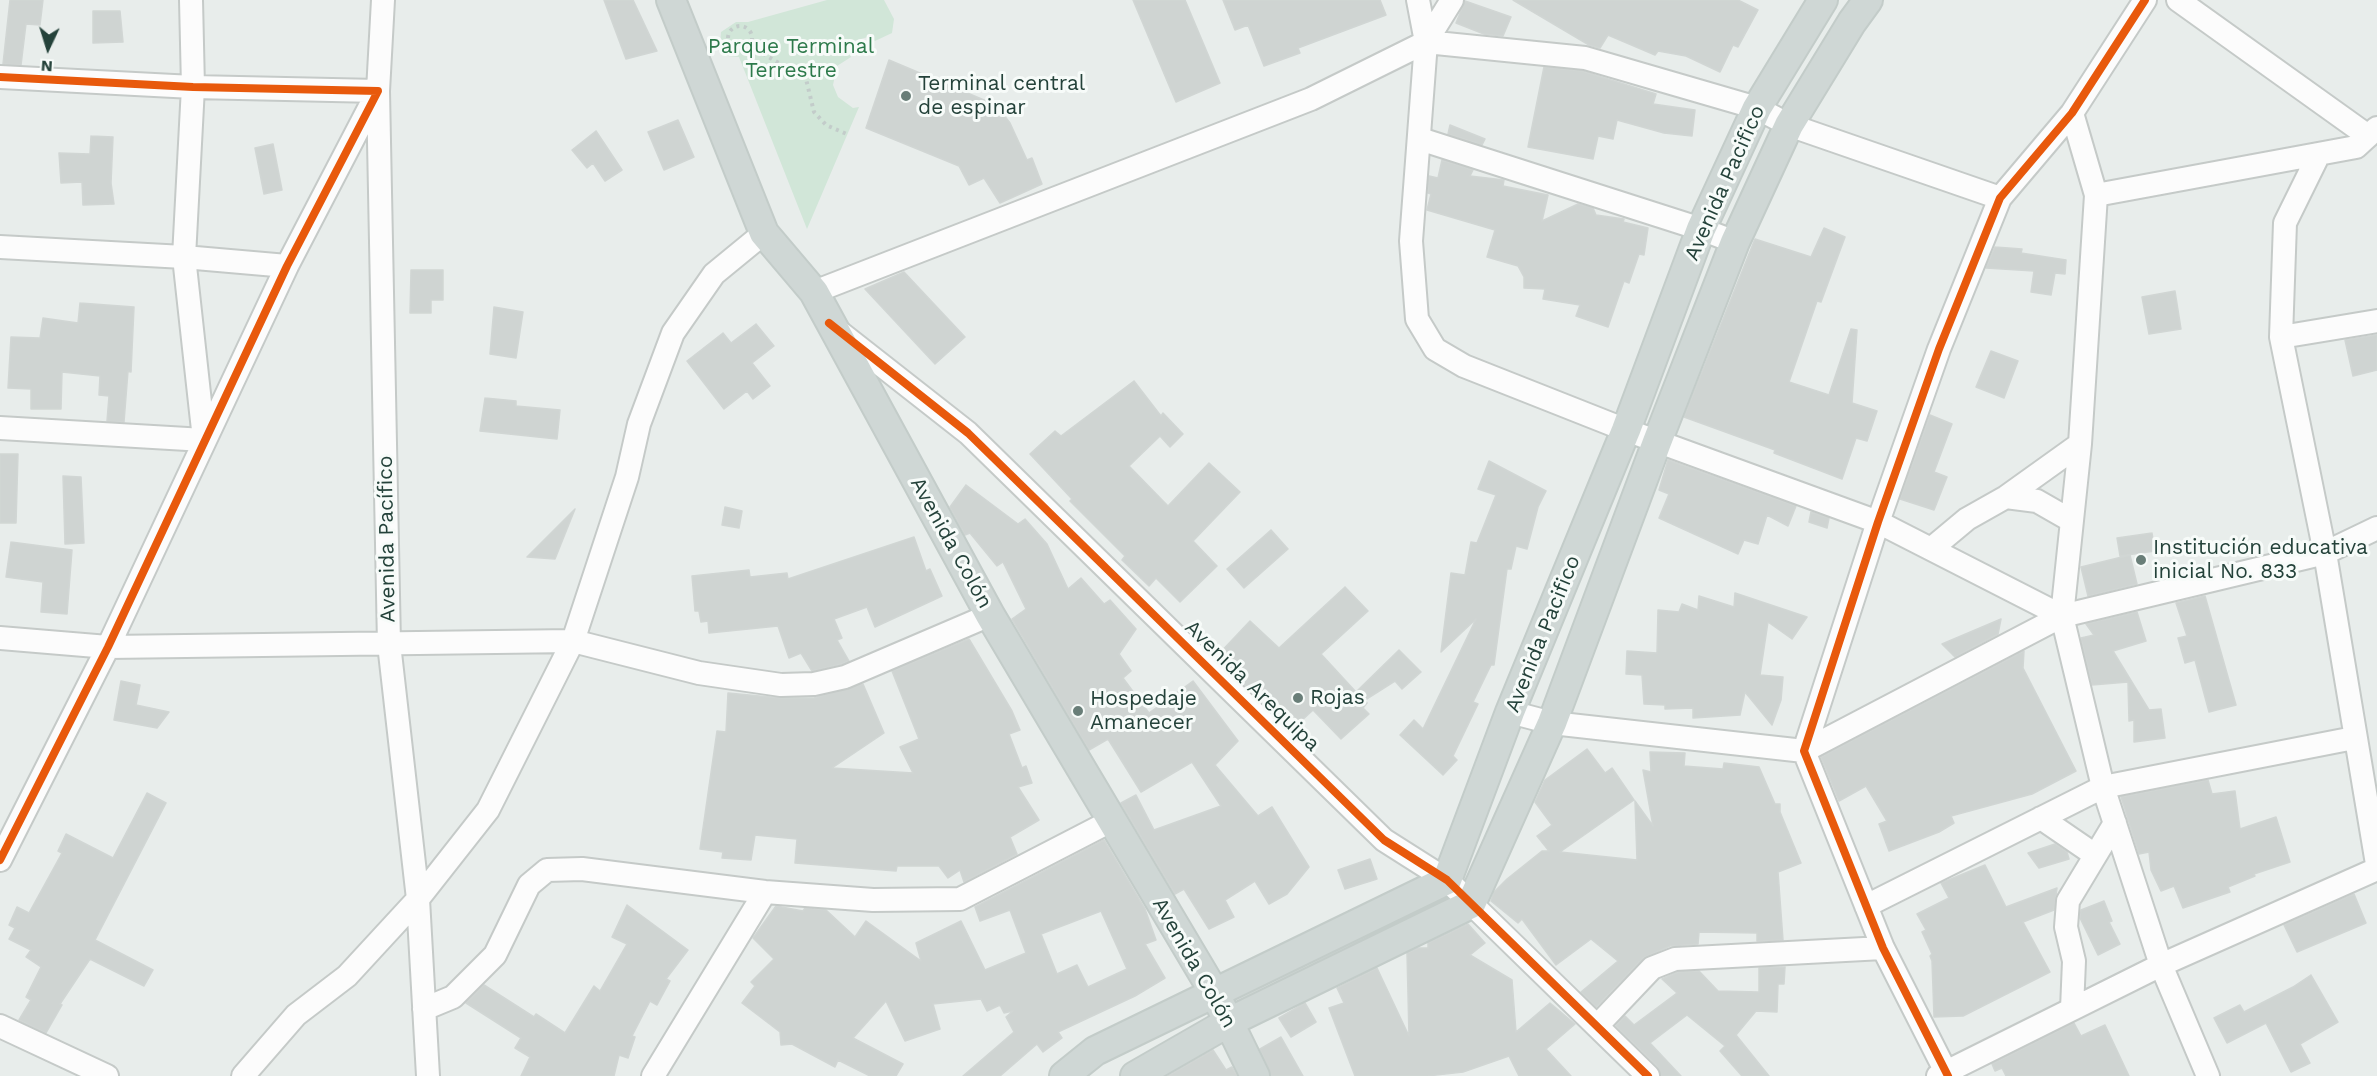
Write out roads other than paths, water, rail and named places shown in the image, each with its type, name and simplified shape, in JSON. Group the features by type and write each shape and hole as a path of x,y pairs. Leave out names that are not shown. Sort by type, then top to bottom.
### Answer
{"main road":[{"name":"Avenida Colón","path":"671,0 764,233 814,292 990,615 1214,992 1255,1076"},
{"name":"Avenida Pacifico","path":"1447,880 1510,712 1626,430 1701,229 1757,108 1823,0"},
{"name":"Avenida Pacifico","path":"1471,903 1552,723 1657,442 1735,243 1789,125 1868,0"},
{"path":"1064,1076 1095,1051 1447,880"},
{"path":"1135,1076 1229,1022 1471,903"}],"street":[{"path":"191,0 193,87 184,257 204,440"},
{"name":"Avenida Pacífico","path":"382,0 378,91 389,644 418,899 428,1076"},
{"path":"1418,0 1426,42 1411,241 1417,319 1435,349 1464,366 1626,430 1878,522 2062,616"},
{"path":"814,292 1311,99 1426,42 1452,0"},
{"path":"2145,0 2072,113 2000,198 1943,338 1878,522 1803,751 1883,948 1944,1074 2161,965 2377,870"},
{"path":"2178,0 2369,140"},
{"path":"1426,42 1585,58 1757,108 1789,125 2000,198"},
{"path":"0,77 193,87 378,91 287,266 108,647 0,860"},
{"path":"2072,113 2096,195 2080,444 2062,616 2103,787 2161,965 2208,1076"},
{"path":"1420,139 1701,229 1735,243"},
{"path":"2096,195 2319,154 2369,140"},
{"path":"2319,154 2285,224 2281,338 2325,553 2354,738 2377,864"},
{"path":"243,1076 296,1015 347,976 418,899 488,810 573,641 627,477 639,424 673,333 714,274 764,233"},
{"path":"0,247 184,257 287,266"},
{"path":"2281,338 2377,321"},
{"name":"Avenida Arequipa","path":"829,323 968,432 1384,840 1447,880 1648,1076"},
{"path":"0,428 204,440"},
{"path":"1931,549 1967,519 2006,497 2080,444"},
{"path":"2006,497 2037,501 2072,521"},
{"path":"1510,712 1552,723 1803,751 2062,616 2325,553 2377,528"},
{"path":"0,638 108,647 573,641 699,673 781,685 814,684 844,677 990,615"},
{"path":"1866,906 2103,787 2354,738"},
{"path":"2041,818 2095,855"},
{"path":"424,1010 453,996 495,955 530,885 547,870 582,869 765,892 873,900 960,899 1111,821"},
{"path":"2072,1009 2074,961 2066,914 2068,901 2115,823"},
{"path":"653,1076 765,892"},
{"path":"1597,1026 1652,968 1675,959 1883,948"},
{"path":"0,1026 107,1076"}],"place":[{"name":"Terminal central de espinar","path":"906,96"},
{"name":"Institución educativa inicial No. 833","path":"2141,560"},
{"name":"Rojas","path":"1298,698"},
{"name":"Hospedaje Amanecer","path":"1078,711"}],"park label":[{"name":"Parque Terminal Terrestre","path":"791,59"}]}
